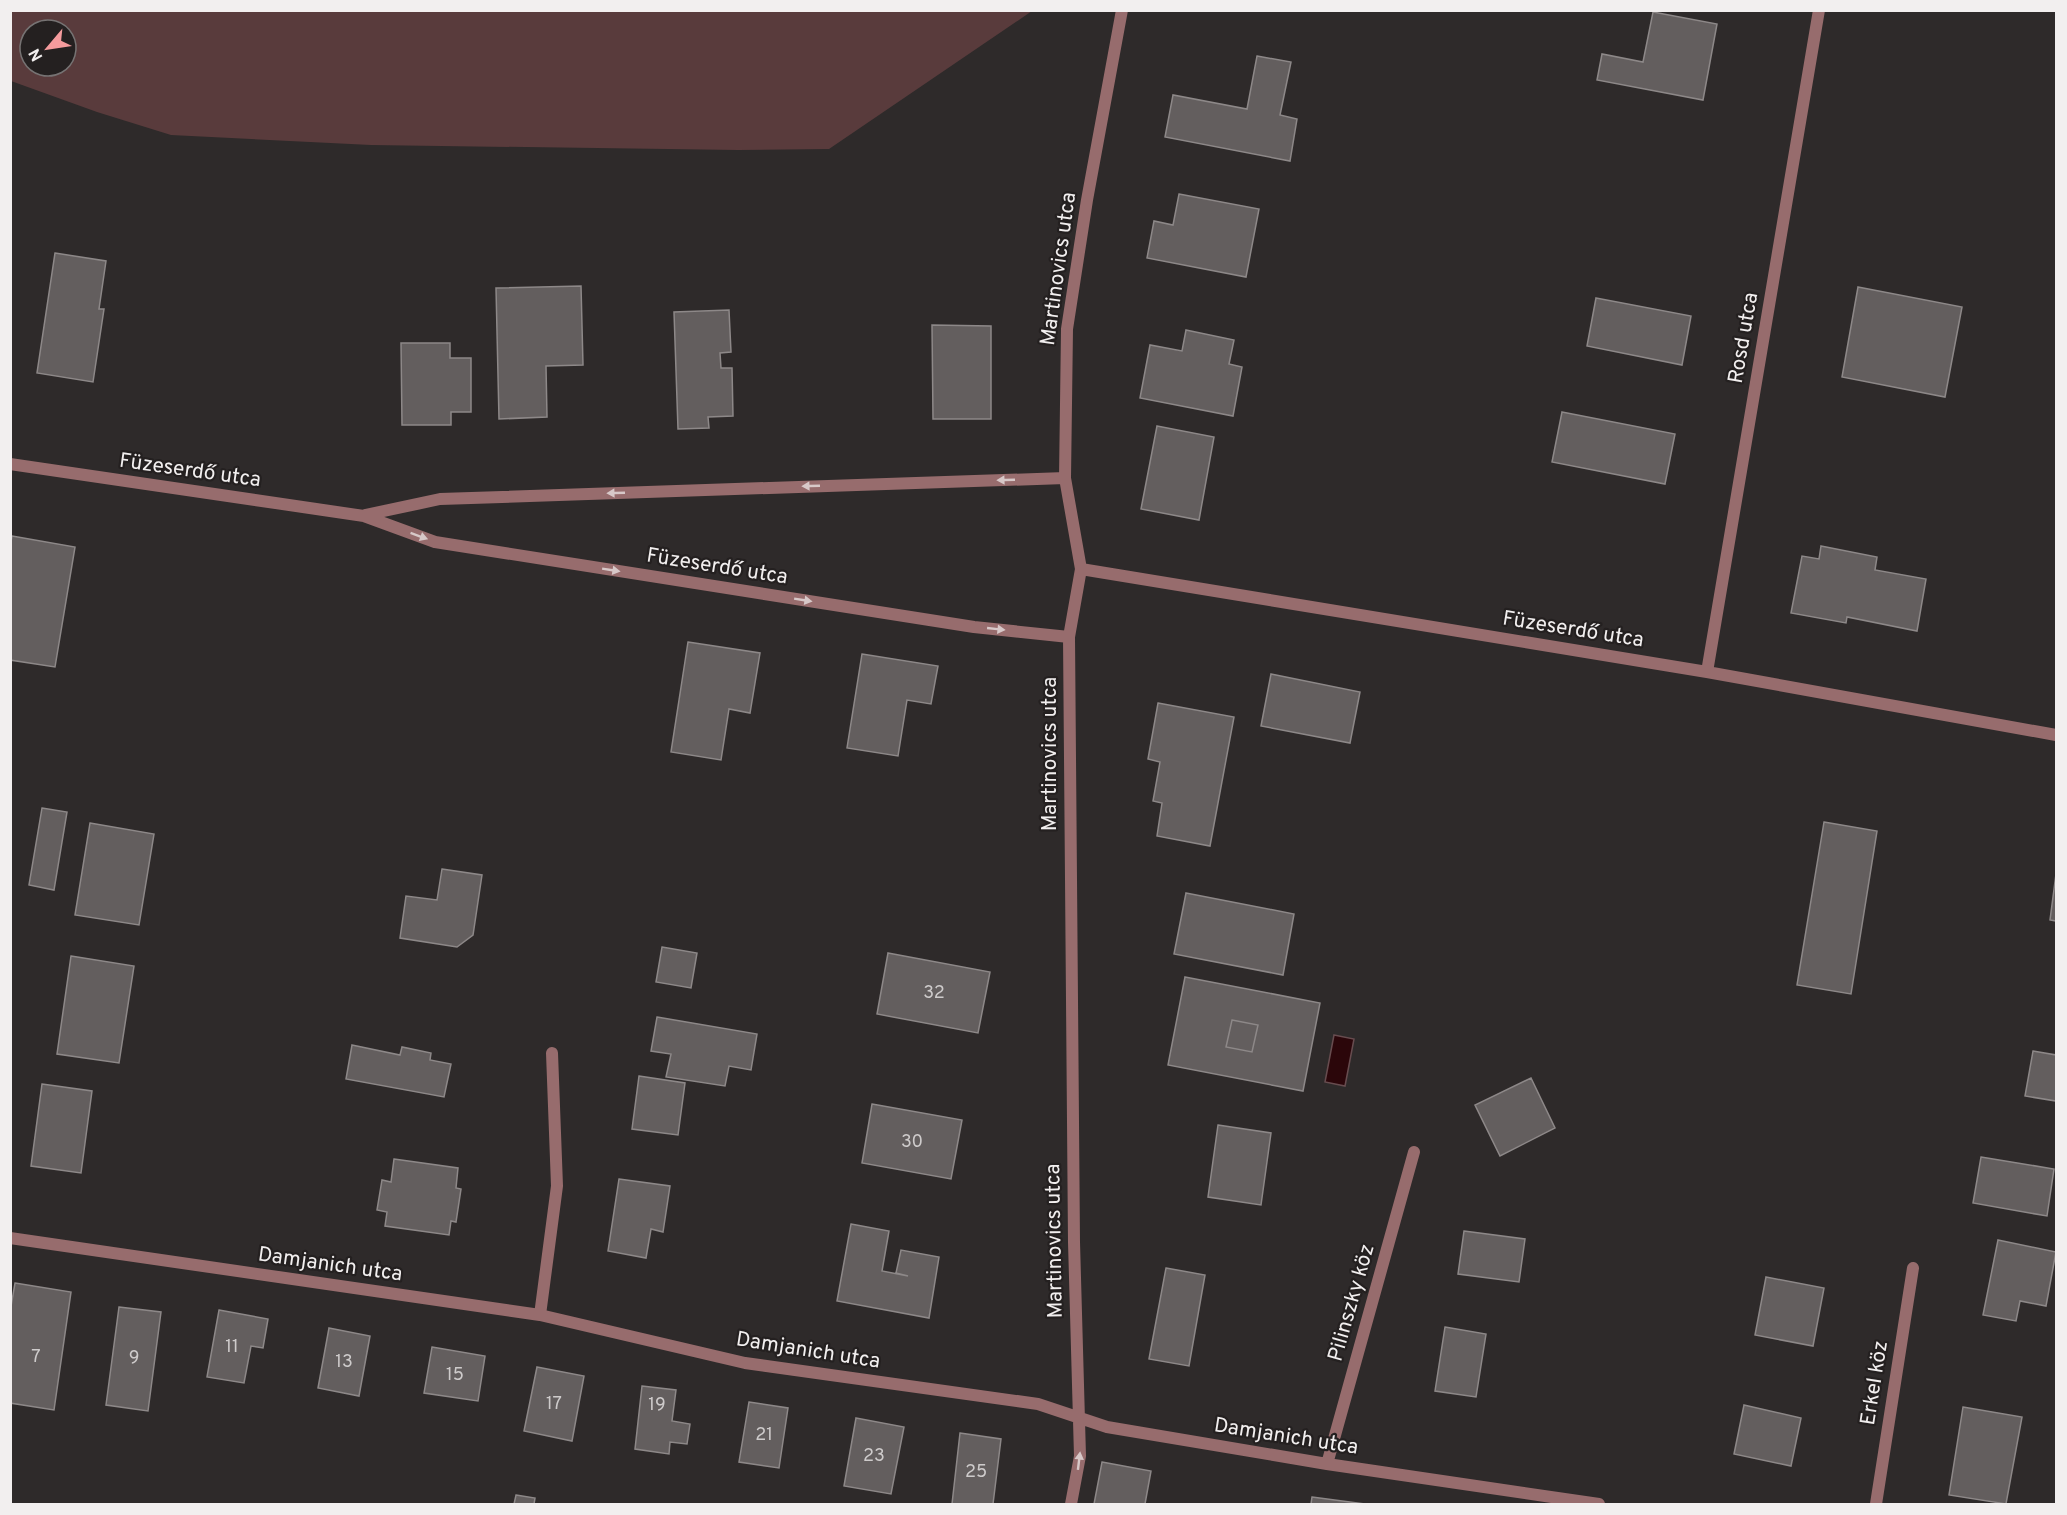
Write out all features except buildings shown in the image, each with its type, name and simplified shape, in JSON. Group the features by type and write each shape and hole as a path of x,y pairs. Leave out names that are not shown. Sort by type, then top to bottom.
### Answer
{"street":[{"name":"Martinovics utca","path":"1071,1504 1080,1456 1074,1242 1069,637 1081,569 1065,478 1067,329 1087,200 1122,10"},
{"name":"Rosd utca","path":"1707,672 1819,10"},
{"name":"Füzeserdő utca","path":"10,464 364,516 435,542 974,627 1069,637"},
{"name":"Füzeserdő utca","path":"364,516 440,499 1065,478"},
{"name":"Füzeserdő utca","path":"1081,569 1707,672 2056,735"},
{"path":"540,1316 556,1186 552,1053"},
{"name":"Pilinszky köz","path":"1327,1464 1414,1152"},
{"name":"Damjanich utca","path":"10,1238 540,1316 745,1363 1038,1404 1107,1427 1327,1464 1599,1504"},
{"name":"Erkel köz","path":"1876,1504 1913,1268"}],"shaded area":[{"path":"11,10 1032,10 829,149 371,145 171,135 97,112 11,81"},
{"path":"1334,1035 1354,1039 1345,1086 1325,1082"}]}
